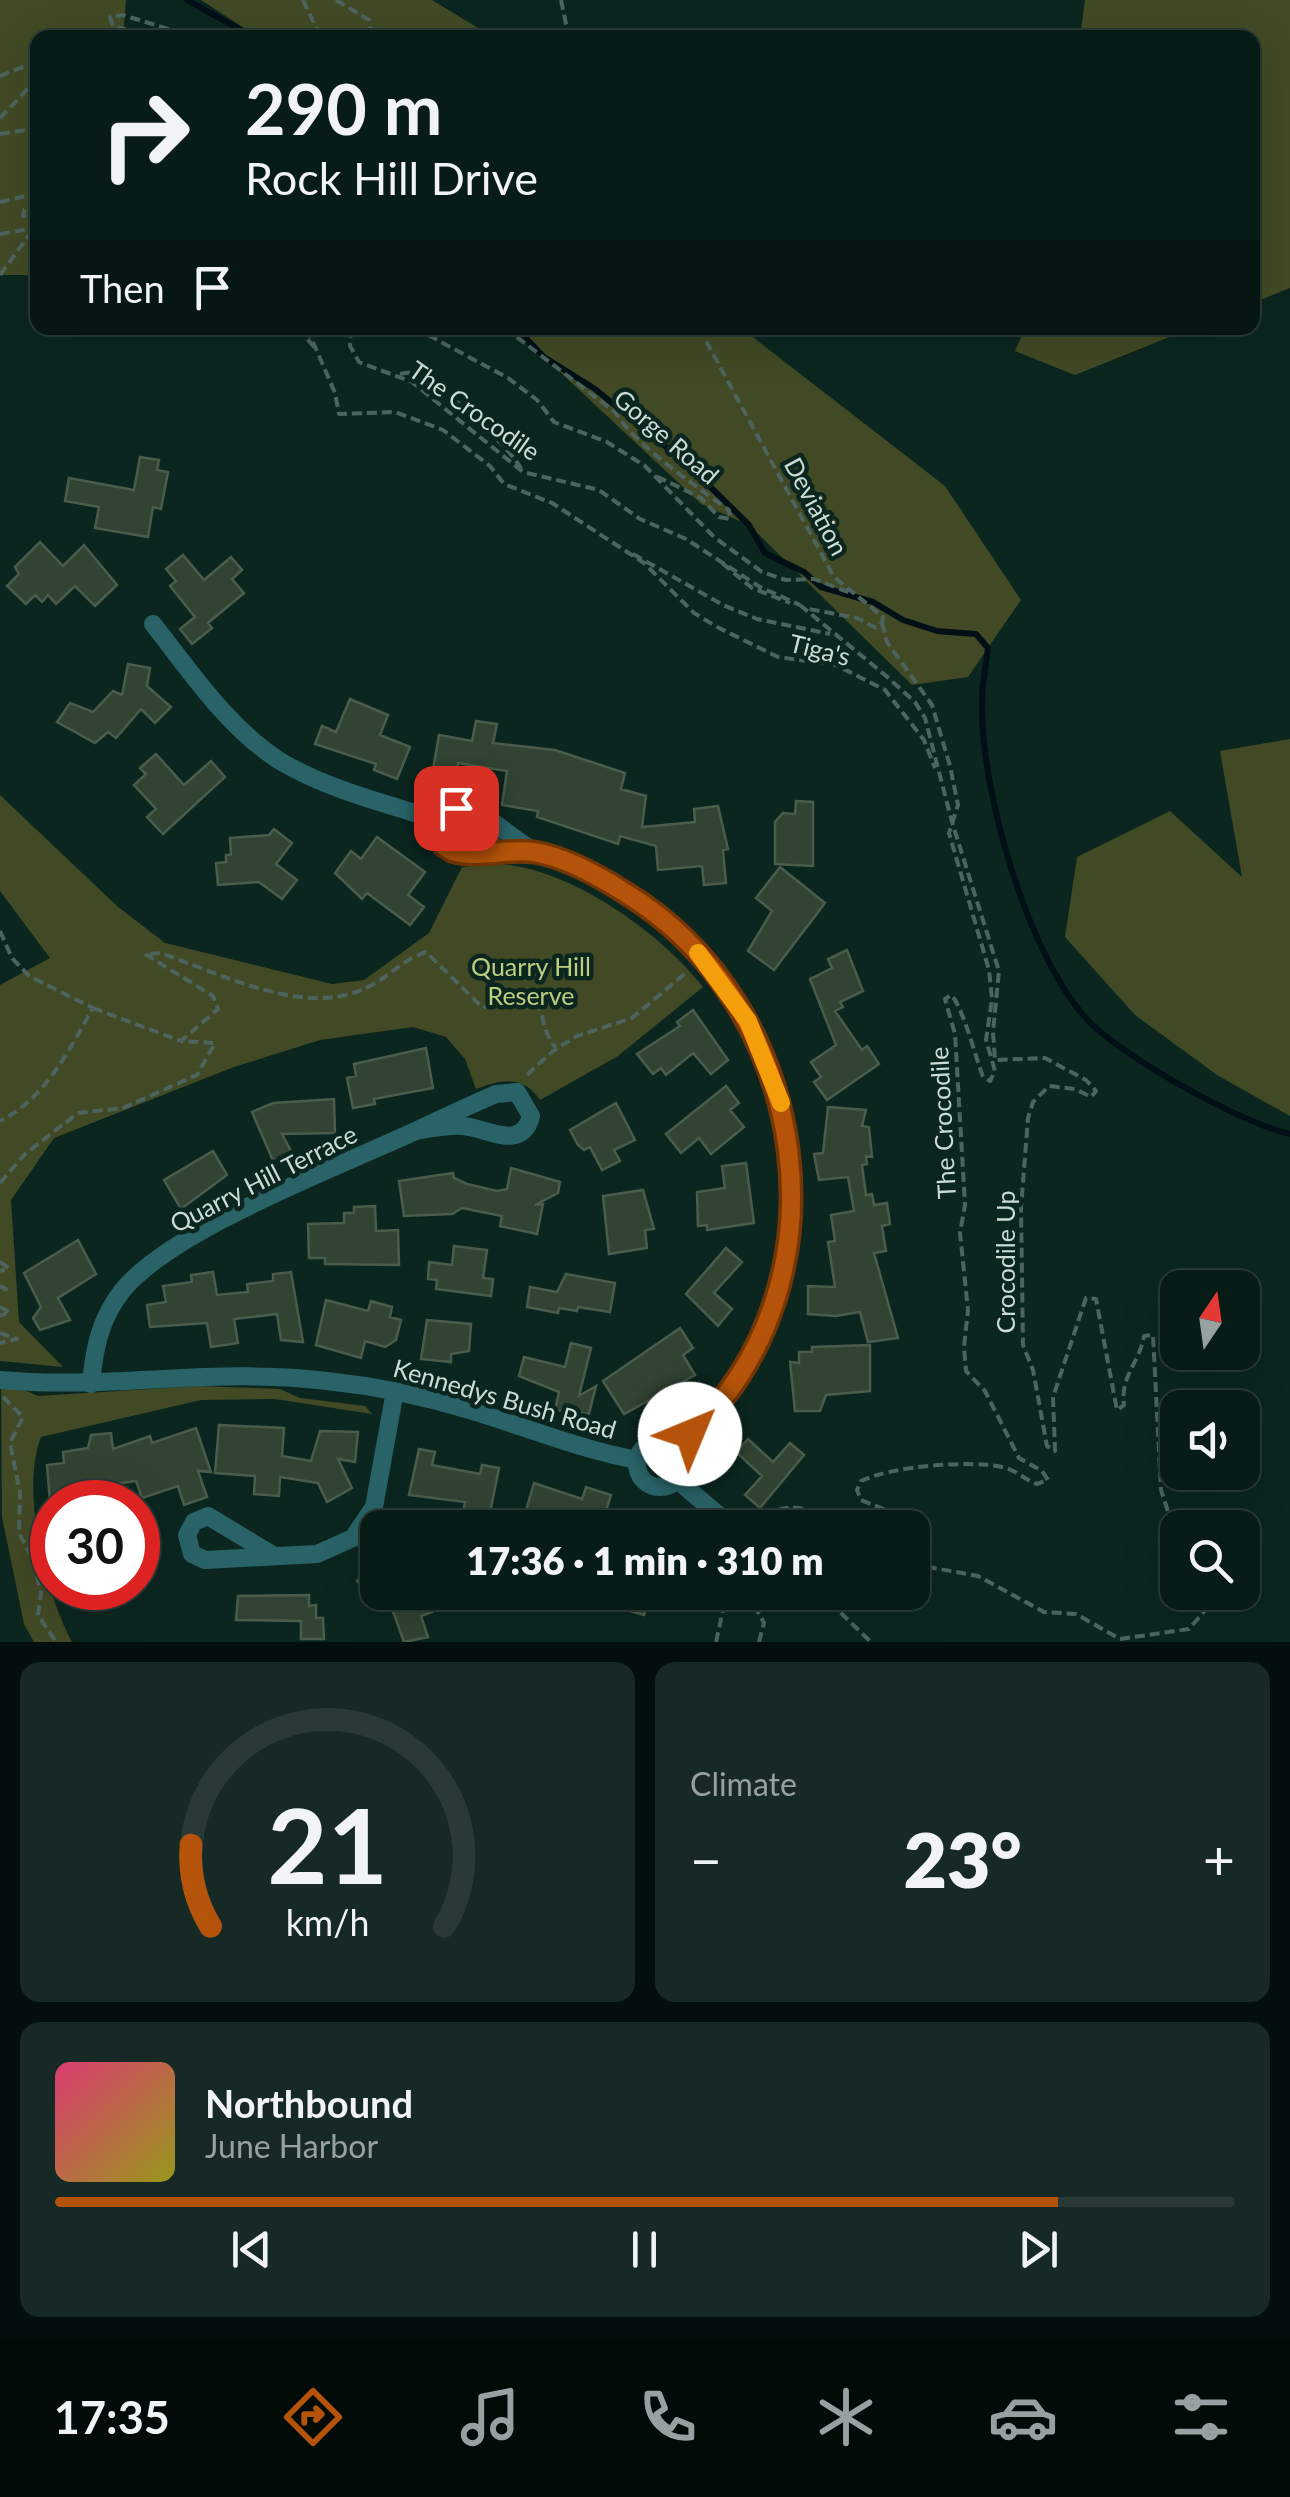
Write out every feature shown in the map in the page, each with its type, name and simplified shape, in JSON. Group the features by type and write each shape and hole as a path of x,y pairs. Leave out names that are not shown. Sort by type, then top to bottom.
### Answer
{"street":[{"path":"153,624 230,718 278,760 310,776 441,821"},
{"path":"536,852 452,851 440,839 441,821 456,808 466,808 536,852 626,893 703,958 748,1021 776,1085 791,1158 792,1222 782,1275 752,1354 724,1400 675,1448"},
{"name":"Quarry Hill Terrace","path":"91,1384 97,1335 122,1291 140,1273 227,1219 416,1131 496,1094 517,1092 531,1116 528,1125 510,1137 460,1126 416,1131"},
{"name":"Kennedys Bush Road","path":"0,1380 91,1384 170,1376 253,1374 396,1391 470,1410 565,1445 637,1460"},
{"path":"271,1554 328,1552 363,1528 376,1496 396,1391"},
{"path":"652,1442 675,1448 682,1463 676,1479 664,1486 650,1484 639,1474 637,1460 652,1442"},
{"path":"676,1479 713,1510"}],"path":[{"path":"303,0 317,30"},
{"path":"336,0 369,20 371,30"},
{"path":"560,0 567,30"},
{"path":"127,30 113,26 110,18 124,15 171,30"},
{"path":"0,76 30,63"},
{"path":"0,118 30,86"},
{"path":"0,134 30,129"},
{"path":"0,202 30,195"},
{"path":"0,234 30,229"},
{"path":"0,274 30,229"},
{"path":"304,335 320,354"},
{"name":"Tiga's","path":"310,335 338,414 396,412 434,426 490,466 504,484 562,508 644,563 694,613 717,627 778,657 836,665 885,690 924,740 940,778"},
{"name":"The Crocodile","path":"352,335 353,355 426,392 521,470 599,490 640,519 714,556 760,587 799,604"},
{"path":"428,335 508,378 537,400 554,422 607,442 655,476 714,537 762,572 786,580 814,580 855,595"},
{"name":"Gorge Road","path":"514,335 615,412 628,429 684,478 729,510 730,519 719,517 700,498 655,476"},
{"name":"Deviation","path":"703,335 834,577 883,617 882,623"},
{"path":"396,375 418,374 436,385 485,426 516,458 521,470"},
{"name":"Tiga's","path":"615,546 757,620 834,634"},
{"path":"714,556 752,588 820,614 856,618 876,628 882,623"},
{"path":"799,604 834,634"},
{"name":"The Crocodile","path":"882,623 887,642 932,705 938,722 958,805 952,822 955,866 968,888 989,970 992,999 986,1040 994,1079 983,1077 966,1037 959,1002 946,996 954,1034 965,1205 960,1232 968,1310 966,1371 985,1391 1018,1458 1042,1471 1048,1480 1038,1484 1008,1468 970,1465 922,1467 861,1481 857,1490 862,1500 886,1510"},
{"name":"Crocodile Up","path":"834,634 915,702 999,971 993,1032 996,1060 1045,1058 1086,1080 1096,1091 1092,1096 1075,1088 1050,1086 1034,1102 1028,1118 1021,1208 1023,1345 1033,1370 1048,1446 1055,1451 1058,1446 1050,1412 1061,1364 1086,1298 1092,1296 1117,1410 1123,1408 1123,1379 1140,1354 1144,1336 1150,1333 1155,1337 1152,1380 1161,1490 1168,1510"},
{"path":"0,931 12,958 29,976 94,1008 181,1042 214,1043 197,1075 123,1108 78,1113 26,1154 0,1183"},
{"path":"181,1042 218,1009 213,996 145,954 160,953 282,994 326,998 368,988 402,960 426,952 483,1008 506,994 534,996 541,1026 556,1048"},
{"path":"517,1092 528,1074 556,1048 592,1030 632,1018 703,958"},
{"path":"0,1121 16,1113 56,1072 94,1008"},
{"path":"0,1262 10,1268 0,1270"},
{"path":"0,1306 10,1312 0,1316"},
{"path":"0,1333 17,1339 0,1343"},
{"path":"0,1380 3,1397 22,1418 10,1443 20,1492 16,1518 41,1593 38,1616 56,1642"},
{"path":"776,1509 782,1510"},
{"path":"776,1509 812,1510"},
{"path":"930,1567 978,1576 1044,1612 1076,1614 1120,1639 1189,1629 1206,1610"},
{"path":"716,1642 723,1610"},
{"path":"757,1610 764,1622 758,1642"},
{"path":"837,1610 870,1642"}],"green space":[{"path":"0,0 126,0 124,30 30,30 30,275 0,275"},
{"path":"201,0 432,0 481,30 247,30"},
{"path":"1085,0 1290,0 1290,288 1260,300 1260,30 1081,30"},
{"path":"527,335 750,335 945,486 1021,600 968,677 912,685 749,525 701,504 544,357"},
{"path":"1022,335 1175,335 1075,375 1015,351"},
{"path":"1290,739 1290,1116 1217,1075 1135,1015 1065,937 1077,857 1170,811 1242,877 1220,751"},
{"name":"Quarry Hill Reserve","path":"0,795 117,906 165,943 332,984 364,980 429,933 462,867 503,864 561,880 616,909 665,947 703,987 618,1056 540,1100 526,1086 511,1081 476,1089 465,1059 446,1037 413,1027 320,1040 234,1067 54,1138 11,1200 19,1322 63,1367 0,1361 0,985 50,958 0,891"},
{"path":"457,816 473,818 506,844 463,846 450,840 451,821"},
{"path":"1,1380 38,1396 198,1386 280,1389 300,1398 365,1406 372,1414 275,1399 201,1400 41,1437 33,1480 30,1480 30,1610 58,1610 72,1642 34,1642 24,1624 2,1517"}],"building":[{"path":"140,457 159,460 157,470 168,472 161,509 153,507 148,537 95,528 99,507 65,501 69,478 134,490"},
{"path":"40,542 63,566 84,545 117,585 95,606 75,586 56,604 48,595 42,602 35,595 26,604 7,586 19,574 15,567"},
{"path":"183,555 204,580 231,557 242,570 232,579 244,593 208,623 212,628 192,644 180,629 195,617 170,586 176,581 166,569"},
{"path":"128,664 150,668 147,686 171,707 155,723 141,709 116,738 108,732 95,743 57,722 70,703 93,712 113,691 122,695"},
{"path":"350,699 388,715 380,735 410,747 397,779 374,770 376,764 315,744 322,726 336,732"},
{"path":"476,721 497,724 493,743 555,750 625,773 621,789 646,796 642,827 695,822 694,809 718,806 728,849 723,850 726,883 704,885 702,866 658,870 656,846 620,836 618,844 537,817 538,811 502,805 507,771 458,763 455,785 431,781 439,735 472,741"},
{"path":"156,754 184,785 211,761 225,777 163,834 147,817 156,809 134,785 146,774 140,768"},
{"path":"796,801 813,802 813,866 775,864 775,822 783,813 795,814"},
{"path":"274,829 292,843 276,864 297,880 282,899 259,882 218,885 216,863 226,862 226,855 231,855 230,838 269,835"},
{"path":"377,837 425,872 408,895 424,907 410,925 367,893 362,899 335,873 351,851 361,859"},
{"path":"780,867 825,903 774,970 748,951 772,911 756,898"},
{"path":"847,950 863,991 840,1002 843,1007 835,1011 862,1050 867,1046 879,1064 827,1100 814,1082 821,1077 811,1062 836,1045 810,979 832,968 828,959"},
{"path":"693,1010 728,1060 711,1074 693,1053 666,1075 661,1068 653,1074 637,1054 680,1026 677,1022"},
{"path":"426,1048 433,1088 374,1099 375,1104 353,1108 347,1078 356,1076 354,1064"},
{"path":"726,1086 739,1103 730,1110 744,1127 711,1154 699,1138 681,1153 666,1134"},
{"path":"334,1099 335,1133 282,1134 293,1155 274,1163 252,1112 273,1103"},
{"path":"616,1103 635,1140 614,1150 620,1161 602,1170 590,1147 584,1150 578,1145 570,1130"},
{"path":"828,1107 866,1110 862,1126 869,1127 872,1157 866,1156 867,1164 862,1165 866,1195 872,1194 874,1205 887,1203 890,1224 882,1226 886,1251 874,1253 898,1338 868,1342 860,1312 836,1316 808,1314 808,1286 835,1287 828,1242 835,1241 831,1215 854,1211 848,1177 819,1180 814,1154 823,1153"},
{"path":"213,1151 227,1175 181,1209 164,1180"},
{"path":"746,1163 754,1223 707,1230 707,1225 698,1226 697,1192 725,1188 722,1166"},
{"path":"511,1168 560,1182 558,1193 535,1205 543,1204 537,1234 500,1226 502,1216 462,1208 452,1214 404,1216 399,1181 453,1173 454,1178 467,1184 497,1191 507,1189"},
{"path":"643,1190 654,1229 645,1230 647,1248 609,1254 603,1196"},
{"path":"375,1206 376,1231 398,1230 399,1265 325,1264 325,1258 309,1258 308,1224 344,1223 344,1213 354,1213 354,1207"},
{"path":"78,1240 96,1274 58,1298 70,1320 40,1330 33,1318 41,1307 24,1273"},
{"path":"454,1246 487,1250 483,1278 493,1279 491,1296 436,1289 437,1280 428,1279 429,1262 452,1265"},
{"path":"726,1248 742,1262 714,1293 732,1309 718,1326 686,1294"},
{"path":"213,1272 217,1295 248,1292 247,1284 273,1281 273,1274 291,1272 303,1342 281,1340 277,1314 234,1319 238,1343 211,1347 207,1323 150,1327 147,1305 166,1302 163,1286 192,1282 191,1275"},
{"path":"566,1274 615,1283 610,1312 578,1307 577,1311 559,1308 558,1313 527,1307 530,1287 557,1292"},
{"path":"326,1300 368,1311 371,1301 392,1307 390,1317 401,1320 396,1340 385,1347 365,1341 361,1358 316,1345"},
{"path":"427,1320 471,1324 469,1351 451,1354 451,1362 421,1359"},
{"path":"680,1328 693,1348 683,1355 695,1375 624,1414 603,1381"},
{"path":"571,1343 591,1348 579,1396 596,1386 589,1414 555,1410 559,1392 519,1376 524,1357 565,1367"},
{"path":"870,1345 870,1391 826,1395 820,1411 795,1411 790,1362 799,1363 799,1352 812,1352 812,1347"},
{"path":"219,1425 284,1428 282,1456 311,1461 320,1431 358,1432 355,1462 338,1459 352,1488 327,1502 318,1483 280,1477 279,1496 254,1494 255,1476 215,1473"},
{"path":"196,1428 211,1472 198,1471 207,1497 184,1505 178,1486 160,1492 160,1480 48,1480 47,1465 64,1463 63,1452 88,1448 91,1435 111,1433 113,1449 150,1436 152,1443"},
{"path":"748,1439 773,1462 790,1443 804,1455 760,1508 745,1495 762,1476 736,1452"},
{"path":"419,1449 435,1452 432,1465 480,1474 482,1465 499,1468 491,1510 463,1510 465,1502 409,1495"},
{"path":"534,1483 582,1499 586,1487 611,1495 606,1510 526,1510"},
{"path":"309,1595 309,1606 316,1605 316,1618 323,1618 324,1639 301,1639 301,1621 236,1620 238,1596"},
{"path":"392,1610 431,1610 421,1616 428,1637 404,1642"}],"waterway":[{"path":"187,0 241,30"},
{"path":"523,335 544,357 595,389 688,465 749,525 765,553 804,572 821,587 873,602 903,620 937,631 976,634 988,648 982,695 983,737 998,823 1026,912 1064,988 1101,1032 1151,1068 1212,1102 1290,1134"}],"slow traffic":[{"path":"698,953 748,1021 781,1103"}],"route":[{"path":"456,808 447,813 438,830 444,846 452,851 536,852 596,876 626,893 680,934 727,988 748,1021 776,1085 791,1158 792,1222 782,1275 772,1308 736,1383 690,1434"}]}
